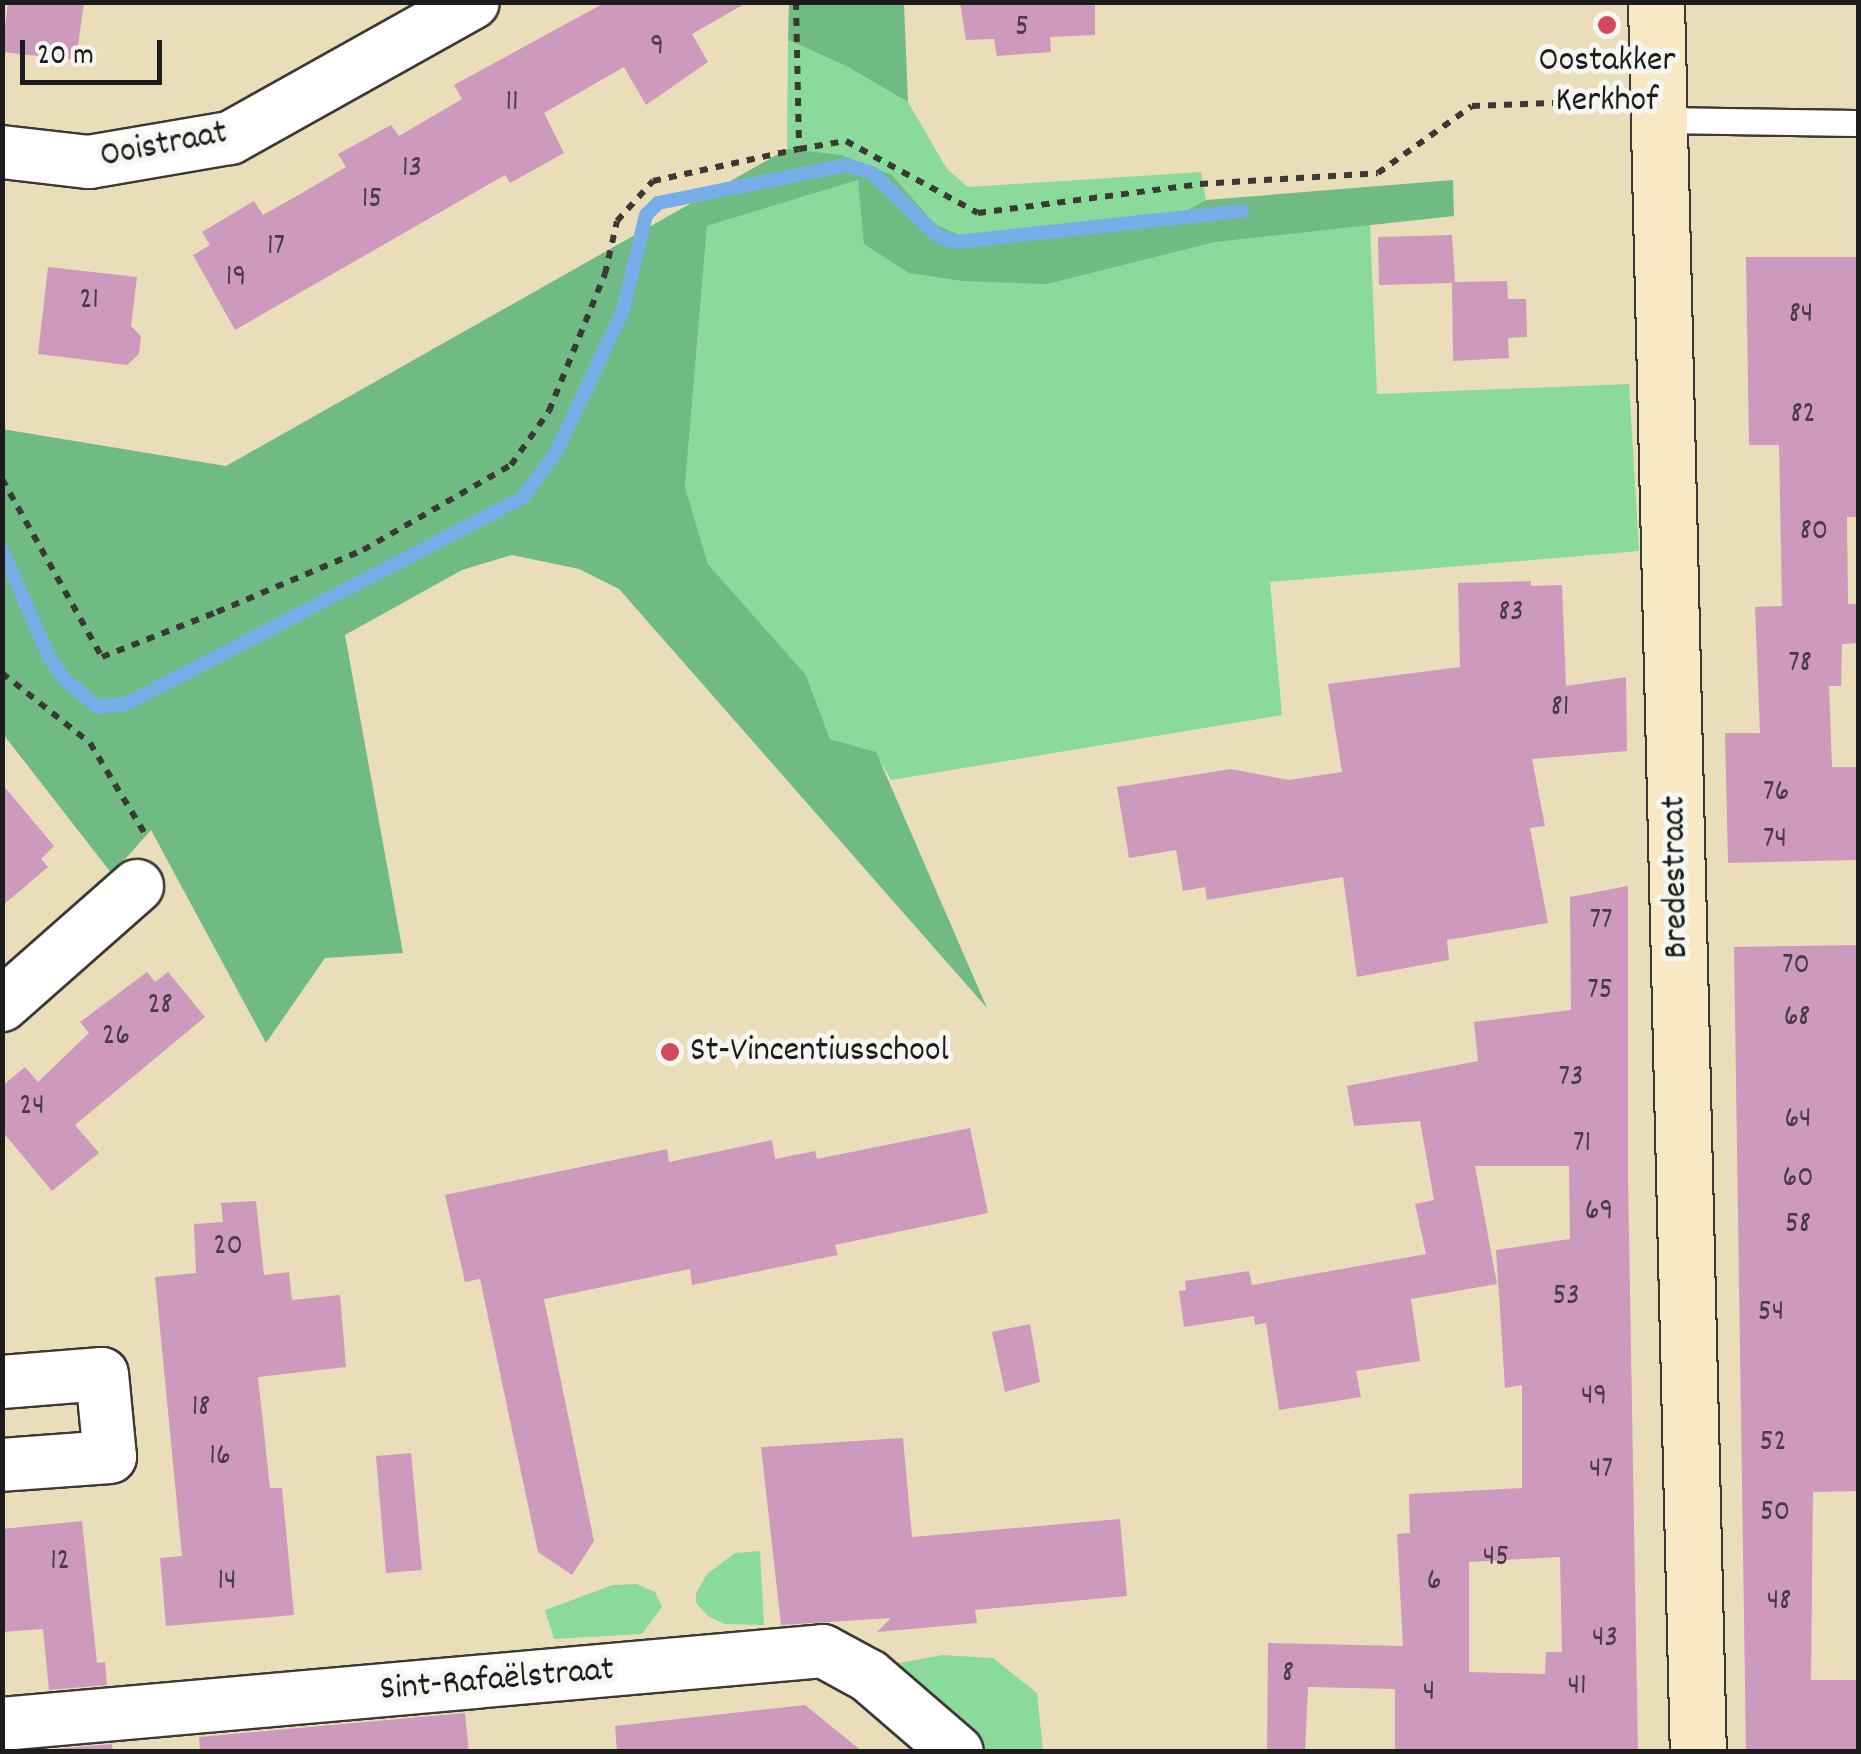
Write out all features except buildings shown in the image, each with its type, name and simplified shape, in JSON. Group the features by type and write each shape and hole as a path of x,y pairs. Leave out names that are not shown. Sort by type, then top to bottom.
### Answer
{"street":[{"name":"Ooistraat","path":"2,152 89,162 230,138 473,2"},
{"name":"Bredestraat","path":"1656,2 1698,1752"},
{"path":"2,1004 137,886"},
{"path":"2,1382 102,1374 110,1456 2,1465"},
{"name":"Sint-Rafaëlstraat","path":"2,1724 823,1651 869,1676 957,1752"}],"lane":[{"path":"1658,104 1858,123"}],"path":[{"path":"796,2 799,150"},
{"path":"2,478 102,657 363,550 511,465 550,412 605,274 617,221 653,182 846,141 978,213 1200,184 1378,173 1472,106 1606,101 1658,104"},
{"path":"2,673 90,743 149,840 137,886"}],"green space":[{"path":"789,3 904,3 908,102 846,66 788,40"},
{"path":"788,40 846,66 908,102 947,169 968,187 1201,172 1206,200 1173,218 1121,217 984,246 935,224 892,175 787,149"},
{"path":"787,149 841,155 892,175 935,224 984,246 1121,217 1173,218 1206,200 1453,180 1454,216 1215,242 1047,284 963,281 909,273 864,244 858,180 707,226 685,487 708,564 806,675 830,739 876,752 987,1008 619,589 579,569 512,555 462,570 345,635 403,953 325,958 266,1043 151,830 112,874 3,734 2,429 226,466"},
{"path":"858,180 909,273 1370,224 1377,394 1629,384 1639,551 1270,582 1282,715 891,780 875,752 830,739 806,675 708,564 685,487 707,226"},
{"path":"760,1551 764,1625 725,1624 708,1616 696,1603 696,1593 707,1574 735,1553"},
{"path":"637,1584 655,1592 662,1607 642,1634 554,1639 545,1610 613,1585"},
{"path":"942,1655 993,1658 1037,1693 1043,1751 989,1751 889,1665"}],"waterway":[{"path":"2,550 48,655 65,680 98,707 126,704 523,497 556,452 623,310 646,215 658,203 847,165 872,173 938,236 956,242 1242,211"}],"place":[{"name":"Oostakker Kerkhof","path":"1607,25"},
{"name":"St-Vincentiusschool","path":"670,1052"}]}
